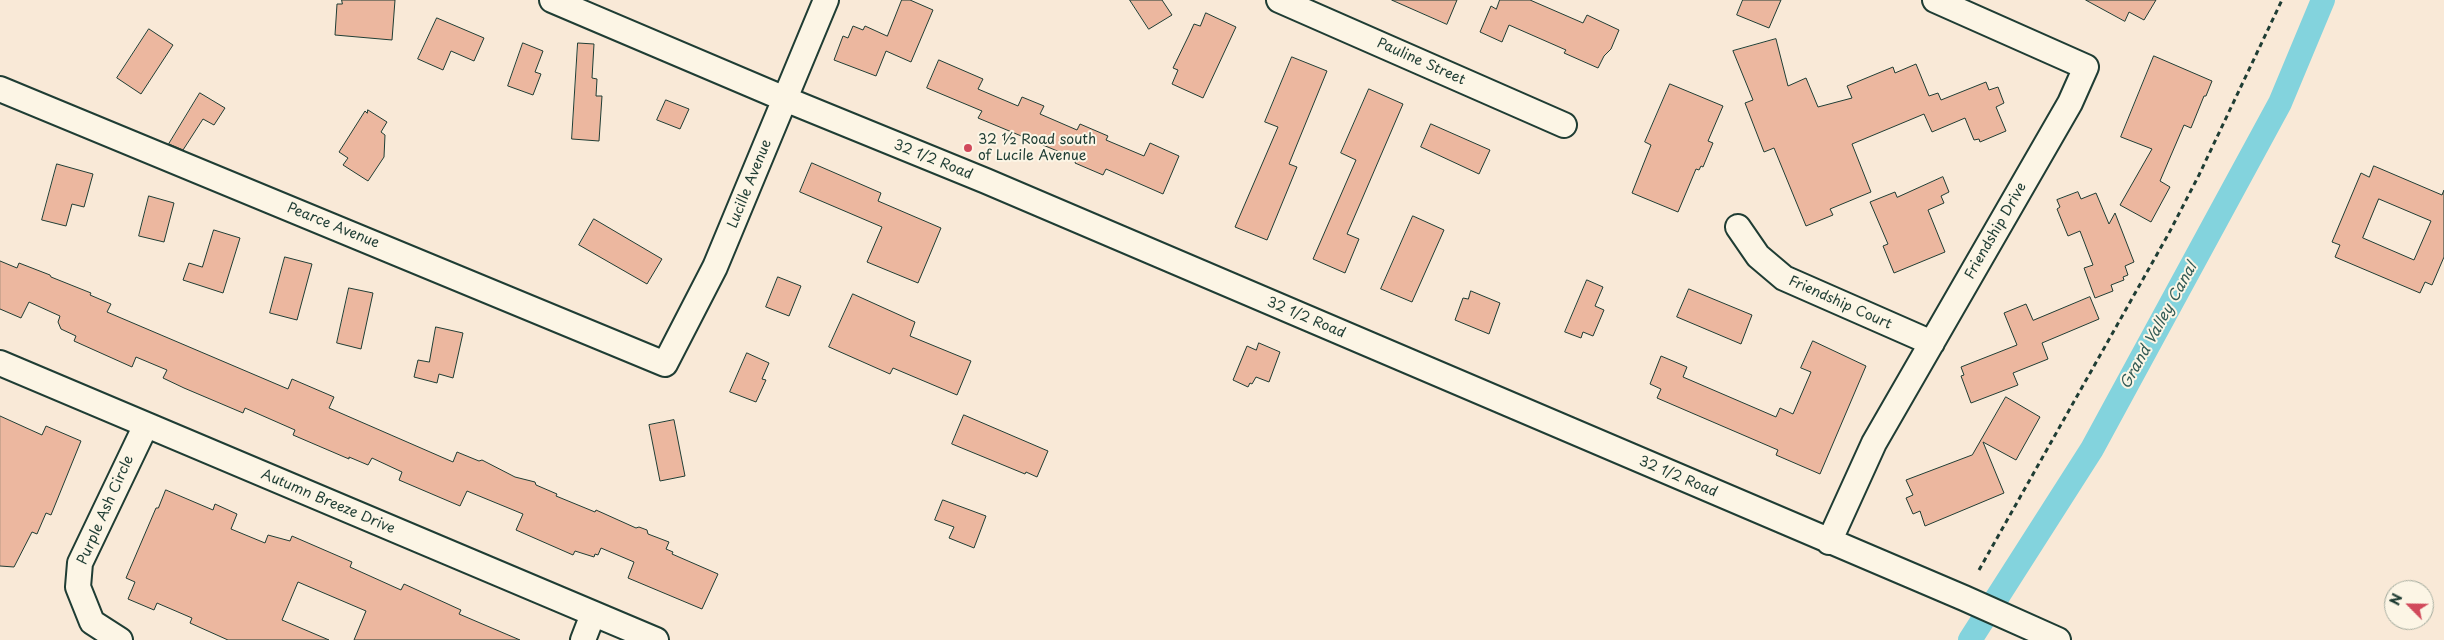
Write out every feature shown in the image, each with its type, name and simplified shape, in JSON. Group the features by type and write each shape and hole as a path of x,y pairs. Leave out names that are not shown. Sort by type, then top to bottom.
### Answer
{"street":[{"name":"32 1/2 Road","path":"552,0 784,99 986,181 1964,598 2058,640"},
{"name":"Lucille Avenue","path":"666,364 716,267 826,0"},
{"name":"Pauline Street","path":"1279,0 1564,125"},
{"name":"Friendship Drive","path":"1830,542 1874,444 2070,103 2086,67 1935,0"},
{"name":"Pearce Avenue","path":"0,89 666,364"},
{"name":"Friendship Court","path":"1738,227 1758,256 1784,278 1932,344"},
{"name":"Autumn Breeze Drive","path":"0,363 656,640"},
{"name":"Purple Ash Circle","path":"120,640 92,622 78,587 80,563 146,425"},
{"path":"583,640 593,614"}],"path":[{"path":"1979,570 2199,175 2282,0"}],"building":[{"path":"342,0 395,0 392,40 335,35 337,4 342,4"},
{"path":"902,0 910,0 933,10 911,62 886,51 876,76 834,60 843,36 848,38 853,26 863,30 865,26 887,36"},
{"path":"1130,0 1162,0 1172,15 1149,29"},
{"path":"1392,0 1457,0 1447,24"},
{"path":"1500,0 1530,0 1583,23 1587,15 1619,30 1611,49 1604,56 1598,68 1564,53 1566,50 1509,25 1502,42 1480,32 1491,6 1496,9"},
{"path":"1743,0 1781,0 1769,28 1737,15"},
{"path":"2086,0 2156,0 2144,20 2129,12 2125,21"},
{"path":"1206,13 1236,27 1203,98 1172,84 1178,70 1173,68 1194,24 1200,26"},
{"path":"437,18 484,38 474,61 451,51 443,70 418,59"},
{"path":"149,29 173,45 141,94 117,78"},
{"path":"1776,39 1788,86 1806,78 1818,107 1852,98 1847,86 1893,67 1895,73 1916,64 1929,96 1938,93 1941,100 1986,82 1989,90 1998,87 2004,103 1996,107 2006,131 1980,142 1979,139 1974,140 1965,118 1932,132 1924,114 1852,144 1871,192 1830,209 1833,215 1806,226 1774,148 1764,152 1745,103 1753,100 1733,51"},
{"path":"523,43 543,51 535,72 541,74 533,95 508,86"},
{"path":"578,43 594,44 592,78 597,79 596,96 602,96 599,141 572,139"},
{"path":"2154,56 2212,81 2191,128 2184,125 2160,181 2170,187 2151,222 2120,205 2152,149 2121,137"},
{"path":"1292,57 1327,71 1289,164 1297,167 1267,240 1235,227 1278,127 1265,122"},
{"path":"939,60 983,79 978,89 1018,106 1022,97 1044,106 1040,114 1077,130 1080,124 1108,136 1106,140 1144,156 1150,143 1179,156 1163,194 1106,169 1103,175 1075,163 1076,160 1067,155 978,118 982,111 927,88"},
{"path":"1670,84 1723,106 1708,141 1713,143 1703,167 1701,166 1699,170 1696,169 1678,212 1632,193 1651,145 1645,142"},
{"path":"1369,89 1403,104 1347,234 1359,239 1345,273 1313,259 1356,160 1341,153"},
{"path":"200,93 225,108 214,125 203,119 183,150 169,144"},
{"path":"666,100 689,109 680,129 657,120"},
{"path":"368,110 387,122 381,132 385,135 384,157 368,181 343,165 348,158 339,152 365,111 367,113"},
{"path":"1431,124 1490,150 1479,174 1421,147"},
{"path":"812,163 881,193 878,201 941,228 918,283 867,262 882,227 800,192"},
{"path":"57,164 93,174 84,207 72,204 66,226 42,220"},
{"path":"2374,166 2442,195 2444,190 2444,257 2432,285 2425,282 2420,293 2335,257 2340,245 2332,242 2361,173 2369,177","holes":["2379,199 2431,221 2414,260 2363,238"]},
{"path":"1943,177 1949,192 1941,196 1944,203 1928,210 1945,252 1894,273 1883,246 1888,244 1870,202 1895,192 1897,197"},
{"path":"2078,192 2081,199 2096,193 2109,224 2115,213 2134,262 2125,266 2128,275 2123,277 2124,280 2111,285 2113,291 2095,298 2084,268 2093,265 2080,231 2068,236 2057,209 2060,207 2057,200"},
{"path":"149,196 174,203 164,242 139,236"},
{"path":"1413,216 1444,230 1412,302 1381,289"},
{"path":"594,219 662,259 647,284 579,245"},
{"path":"214,230 240,238 223,293 183,280 189,263 202,267"},
{"path":"285,257 312,264 297,320 270,313"},
{"path":"0,261 17,268 19,263 91,293 90,295 111,304 107,312 288,389 292,379 334,397 329,408 453,462 457,452 479,461 482,460 515,477 535,482 536,485 557,494 556,496 595,512 596,510 636,528 639,527 647,530 648,534 669,542 666,549 673,552 672,554 718,574 702,609 628,578 634,562 601,548 598,555 595,554 594,557 575,551 573,555 516,530 523,514 467,491 460,506 399,480 402,472 372,458 368,465 349,457 349,459 293,435 295,430 245,408 243,413 184,388 163,378 167,370 136,357 132,367 74,341 76,336 61,329 58,322 60,316 29,302 21,318 0,309"},
{"path":"778,277 801,286 789,316 766,307"},
{"path":"1587,280 1603,287 1595,306 1604,310 1593,336 1583,332 1581,338 1565,332"},
{"path":"349,288 373,293 361,349 337,343"},
{"path":"1689,289 1752,315 1741,344 1677,317"},
{"path":"1471,291 1500,303 1489,334 1455,320 1463,298 1468,299"},
{"path":"853,294 915,322 910,336 971,361 957,395 893,368 890,374 829,347"},
{"path":"2090,297 2099,319 2042,343 2048,359 2013,373 2018,385 1971,403 1961,376 1964,375 1961,367 2017,345 2004,313 2026,304 2033,320"},
{"path":"436,327 463,333 453,378 439,374 437,383 414,377 418,360 429,362"},
{"path":"1813,341 1866,366 1820,474 1776,455 1778,450 1657,398 1661,389 1650,384 1661,356 1687,367 1683,377 1776,417 1780,408 1793,414 1811,372 1801,368"},
{"path":"1259,343 1280,352 1269,382 1256,377 1248,387 1233,380 1247,346 1256,350"},
{"path":"747,353 769,363 762,379 766,380 756,402 730,392"},
{"path":"2006,397 2040,417 2016,460 1983,442 2004,493 1925,526 1920,511 1913,514 1906,498 1913,495 1906,480 1972,455"},
{"path":"964,415 1048,451 1037,477 1026,472 1025,474 952,444"},
{"path":"0,416 42,435 46,426 81,441 51,515 46,513 37,534 32,532 14,567 0,566"},
{"path":"674,420 685,476 660,481 649,425"},
{"path":"166,490 213,510 215,504 237,514 231,529 265,543 268,535 290,541 292,536 352,562 350,567 401,590 404,584 461,610 459,614 520,640 354,640 366,611 298,582 282,620 329,640 228,640 190,623 192,618 157,603 154,610 128,599 135,582 126,578 156,508 158,508"},
{"path":"943,500 986,516 974,548 949,538 954,527 935,520"}],"waterway":[{"name":"Grand Valley Canal","path":"1970,640 2092,449 2280,103 2323,0"}],"place":[{"name":"32 ½ Road south of Lucile Avenue","path":"968,148"}]}
